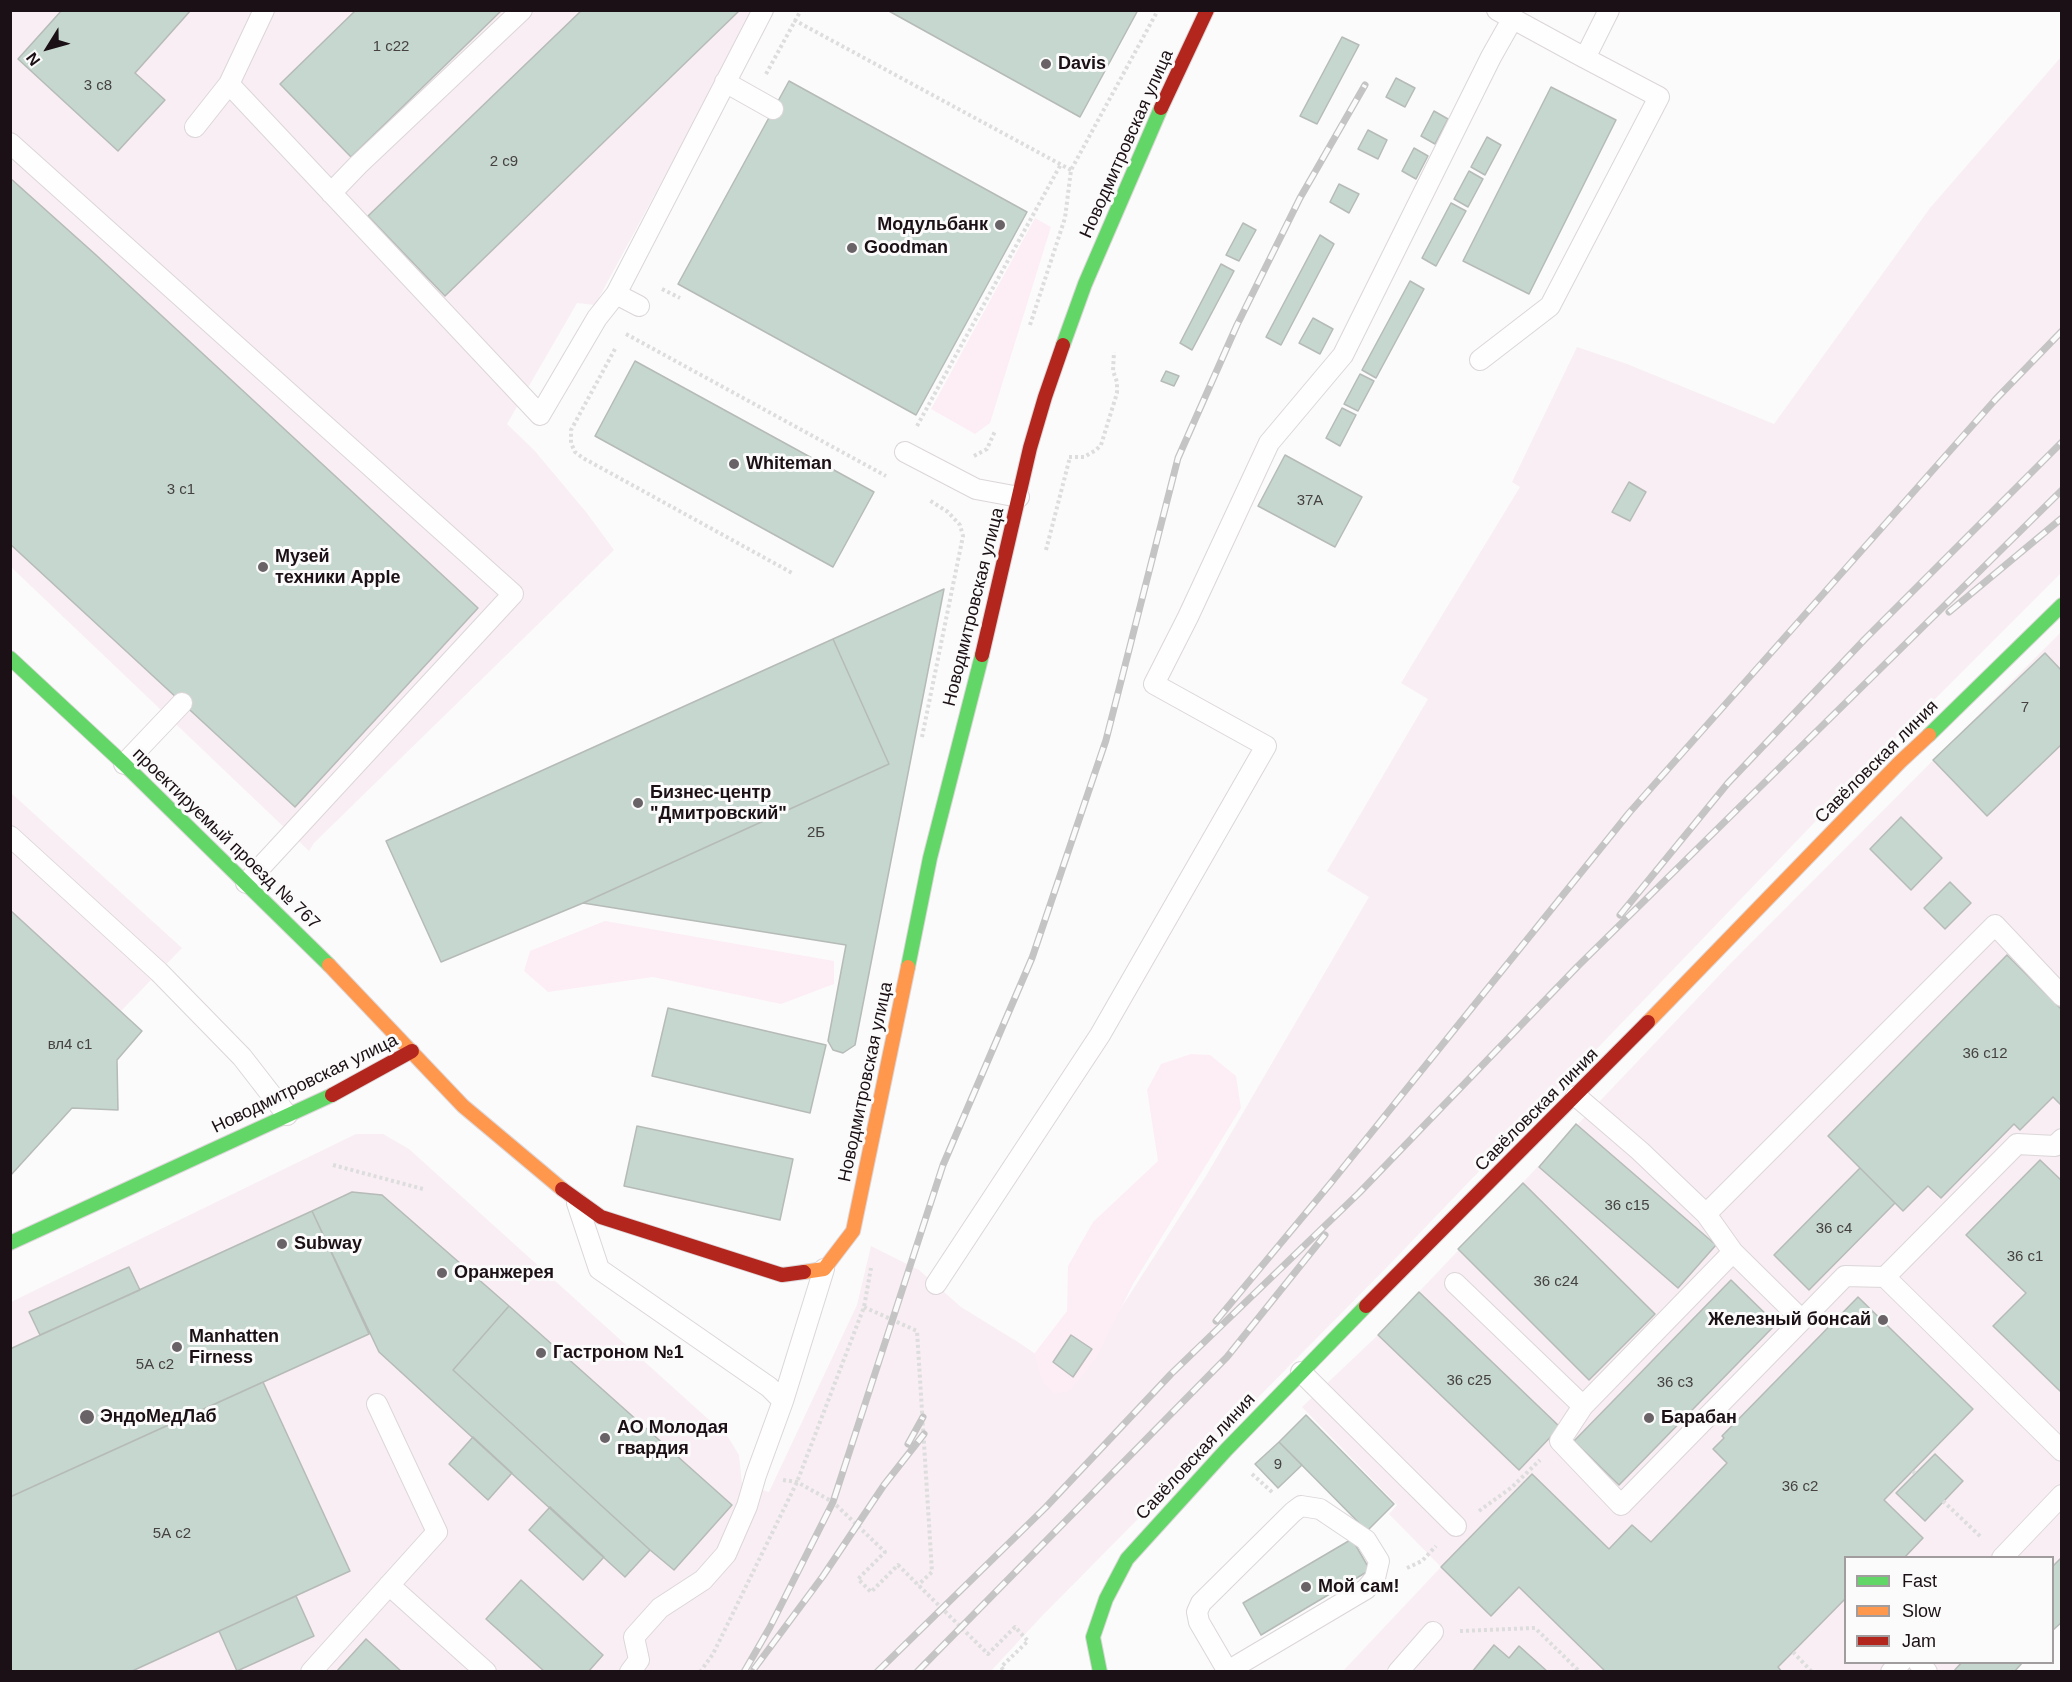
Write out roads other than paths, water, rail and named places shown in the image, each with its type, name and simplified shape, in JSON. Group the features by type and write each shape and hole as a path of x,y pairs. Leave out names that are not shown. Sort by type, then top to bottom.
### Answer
{"street":[{"name":"Новодмитровская улица","path":"10,1243 349,1087 411,1051 463,1106 550,1180 601,1216 782,1275 824,1269 853,1231 930,858 996,600 1030,448 1045,397 1085,284 1142,149 1207,10"},
{"name":"Савёловская линия","path":"1100,1671 1093,1637 1106,1599 1127,1559 1301,1372 1576,1096 1900,762 2061,605"},
{"name":"проектируемый проезд № 767","path":"10,658 124,764 344,979 411,1051"}],"lane":[{"path":"195,127 229,84 264,10"},
{"path":"331,193 522,10"},
{"path":"229,84 540,415 597,318 616,294 762,10"},
{"path":"1585,58 1609,10"},
{"path":"936,1284 1100,1035 1266,746 1154,684 1188,617 1269,443 1343,356 1491,57 1505,14 1659,97 1550,306 1480,360"},
{"path":"725,82 773,109"},
{"path":"10,143 513,594 246,883"},
{"path":"616,294 639,306"},
{"path":"905,452 976,489 1019,497"},
{"path":"124,764 182,703"},
{"path":"10,836 159,972 242,1057 287,1115"},
{"path":"1706,1214 1995,925 2061,996"},
{"path":"1576,1096 1640,1151 1706,1214 1733,1252 1802,1320"},
{"path":"1885,1277 2017,1144 2055,1146 2061,1139"},
{"path":"576,1200 598,1269 769,1387 783,1401"},
{"path":"1733,1252 1583,1406 1560,1441 1622,1504 1845,1276 1885,1277 2061,1451"},
{"path":"630,1671 639,1660 634,1637 660,1608 703,1580 726,1554 747,1506 824,1269"},
{"path":"1455,1283 1583,1406"},
{"path":"1301,1372 1456,1526"},
{"path":"311,1671 437,1532 377,1404"},
{"path":"2003,1556 2061,1495"},
{"path":"1300,1506 1320,1509 1366,1540 1374,1549 1379,1561 1375,1578 1366,1589 1227,1671 1199,1622 1197,1612 1202,1603 1300,1506"},
{"path":"389,1585 486,1671"},
{"path":"1398,1671 1433,1632"}],"railway":[{"path":"744,1672 770,1627 833,1502 943,1165 1032,958 1106,740 1178,458 1237,325 1300,198 1365,85"},
{"path":"1216,1321 1330,1184 1629,813 1995,400 2062,331"},
{"path":"1620,915 1728,783 1865,639 2062,442"},
{"path":"877,1672 1046,1507 1171,1374 1359,1193 1578,966 2062,490"},
{"path":"1949,612 2062,518"},
{"path":"917,1672 1227,1357 1325,1235"},
{"path":"908,1444 923,1417"},
{"path":"754,1669 823,1576 884,1485 924,1434"}],"place":[{"name":"Davis","path":"1046,64"},
{"name":"Модульбанк","path":"1000,225"},
{"name":"Goodman","path":"852,248"},
{"name":"Whiteman","path":"734,464"},
{"name":"Музей техники Apple","path":"263,567"},
{"name":"Бизнес-центр \"Дмитровский\"","path":"638,803"},
{"name":"Subway","path":"282,1244"},
{"name":"Оранжерея","path":"442,1273"},
{"name":"Железный бонсай","path":"1883,1320"},
{"name":"Manhatten Firness","path":"177,1347"},
{"name":"Гастроном №1","path":"541,1353"},
{"name":"ЭндоМедЛаб","path":"87,1417"},
{"name":"Барабан","path":"1649,1418"},
{"name":"АО Молодая гвардия","path":"605,1438"},
{"name":"Мой сам!","path":"1306,1587"}]}
